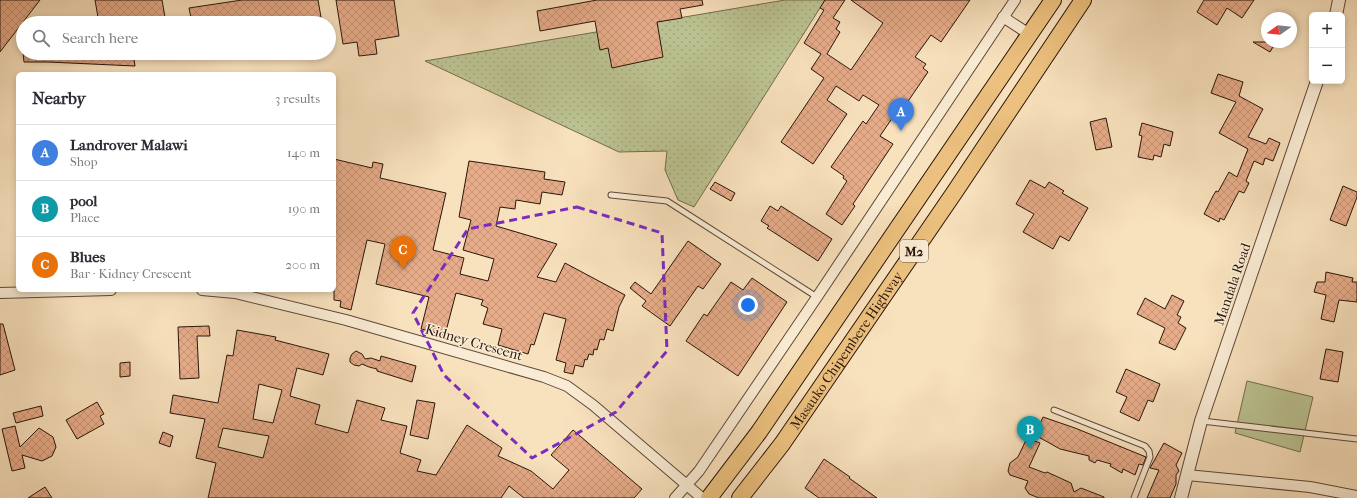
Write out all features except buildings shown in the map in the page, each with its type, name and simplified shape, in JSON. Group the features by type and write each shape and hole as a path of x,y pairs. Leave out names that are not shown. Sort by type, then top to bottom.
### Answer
{"highway":[{"name":"Masauko Chipembere Highway","path":"710,498 759,432 1053,0"},
{"name":"Masauko Chipembere Highway","path":"740,498 782,444 1084,0"}],"street":[{"path":"675,498 699,471 1015,0"},
{"path":"1337,12 1339,0"},
{"path":"1003,17 1030,34"},
{"name":"Mandala Road","path":"1182,498 1201,420 1315,84"},
{"path":"0,293 37,292"},
{"name":"Kidney Crescent","path":"223,292 234,293 346,320 544,376 566,386 593,405 702,498"},
{"path":"1187,475 1310,487 1357,496"}],"lane":[{"path":"611,195 667,200 817,297"},
{"path":"1054,410 1145,446 1149,451 1150,457 1134,498"},
{"path":"1201,420 1357,440"}],"highlighted area":[{"path":"577,207 662,233 667,351 616,412 532,458 444,375 413,313 468,229"}],"green space":[{"path":"785,0 825,0 694,207 678,200 665,170 667,151 619,152 425,61"},
{"path":"1247,381 1313,397 1300,452 1235,433"}],"place":[{"name":"Landrover Malawi","path":"901,131"},
{"name":"Blues","path":"403,269"},
{"name":"pool","path":"1030,449"}]}
